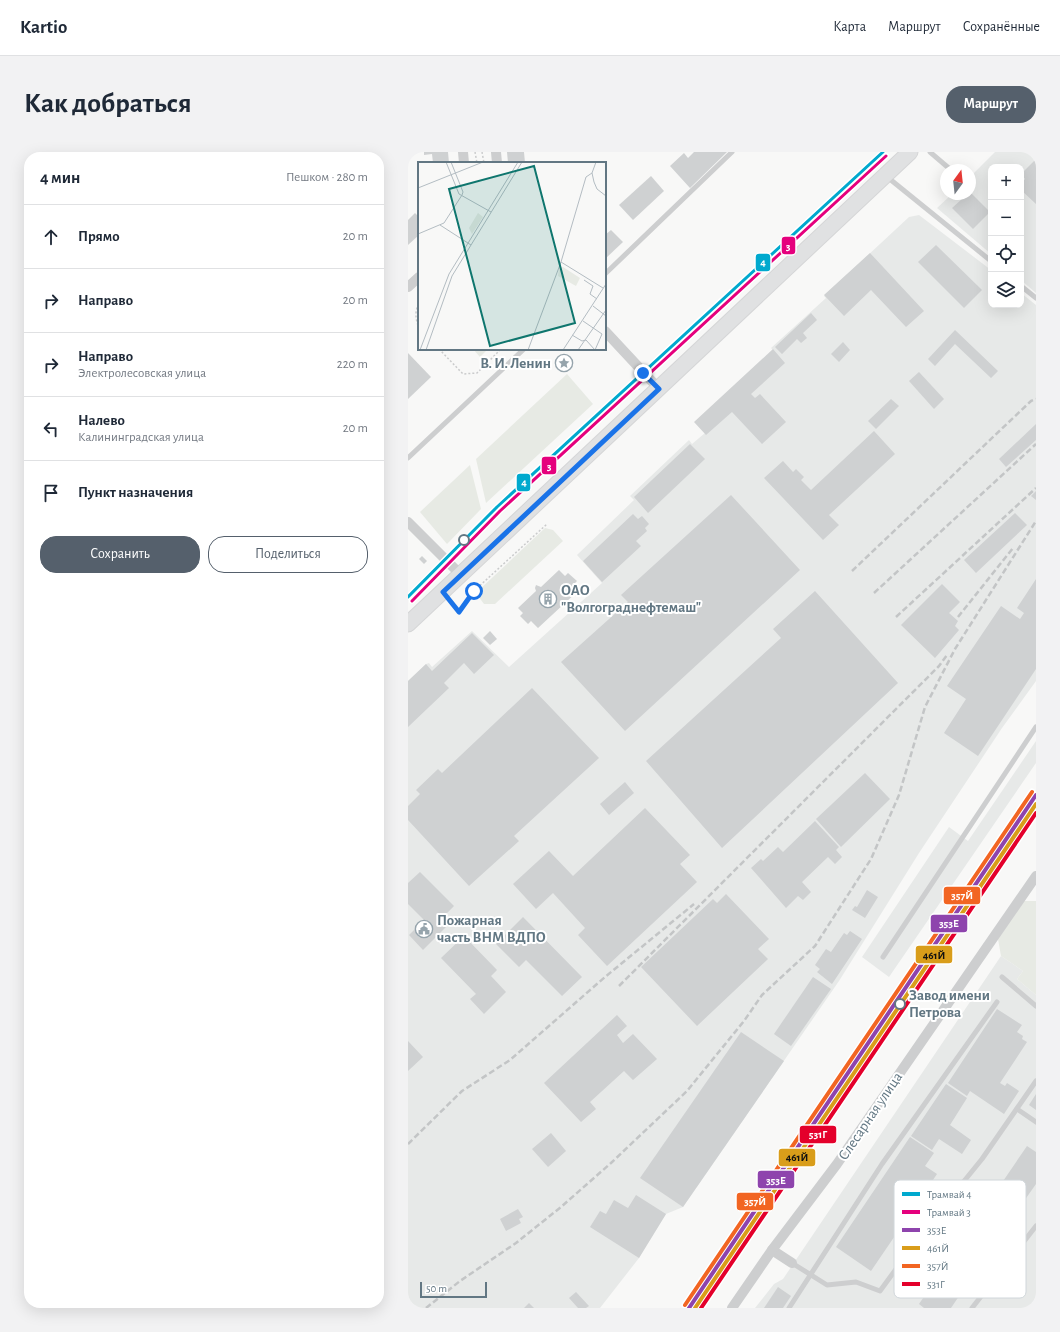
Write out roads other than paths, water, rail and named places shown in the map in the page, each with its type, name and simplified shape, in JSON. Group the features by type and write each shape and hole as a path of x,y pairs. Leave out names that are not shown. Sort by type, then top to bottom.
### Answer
{"main road":[{"path":"408,624 910,152"}],"street":[{"path":"463,152 464,162"},
{"path":"496,152 497,162"},
{"path":"408,287 418,278"},
{"path":"606,332 659,389"},
{"path":"408,522 460,575"},
{"name":"Слесарная улица","path":"732,1308 772,1250 837,1164 1036,876"},
{"path":"772,1250 792,1263"}],"lane":[{"path":"606,273 732,152"},
{"path":"930,152 944,164"},
{"path":"885,176 988,260"},
{"path":"1024,288 1036,298"},
{"path":"408,458 523,350"},
{"path":"883,957 1036,727"},
{"path":"1002,977 1036,1006"},
{"path":"789,1308 882,1164 997,1002"},
{"path":"965,1180 982,1159 1036,1080"},
{"path":"1017,1109 1036,1122"},
{"path":"1026,1240 1035,1229"},
{"path":"792,1263 827,1284 856,1282 880,1291 894,1272"},
{"path":"972,1308 980,1298"}],"railway":[{"path":"852,571 1031,401 1036,399"},
{"path":"874,593 1036,444"},
{"path":"896,617 1036,488"},
{"path":"426,1308 460,1281 516,1243 561,1207 611,1163 687,1091 744,1021 762,995 815,946 871,859 899,795 925,707 955,649 1036,521"},
{"path":"958,617 1013,548"},
{"path":"619,986 939,666 947,655"},
{"path":"408,1144 462,1091 510,1060 605,977 694,904"}],"tram line":[{"name":"4","path":"408,597 497,507 883,152"},
{"name":"3","path":"412,601 500,511 886,156"}],"place":[{"name":"В. И. Ленин","path":"564,363"},
{"name":"ОАО \"Волгограднефтемаш\"","path":"548,599"},
{"name":"Пожарная часть ВНМ ВДПО","path":"424,929"},
{"name":"Завод имени Петрова","path":"900,1004"}]}
